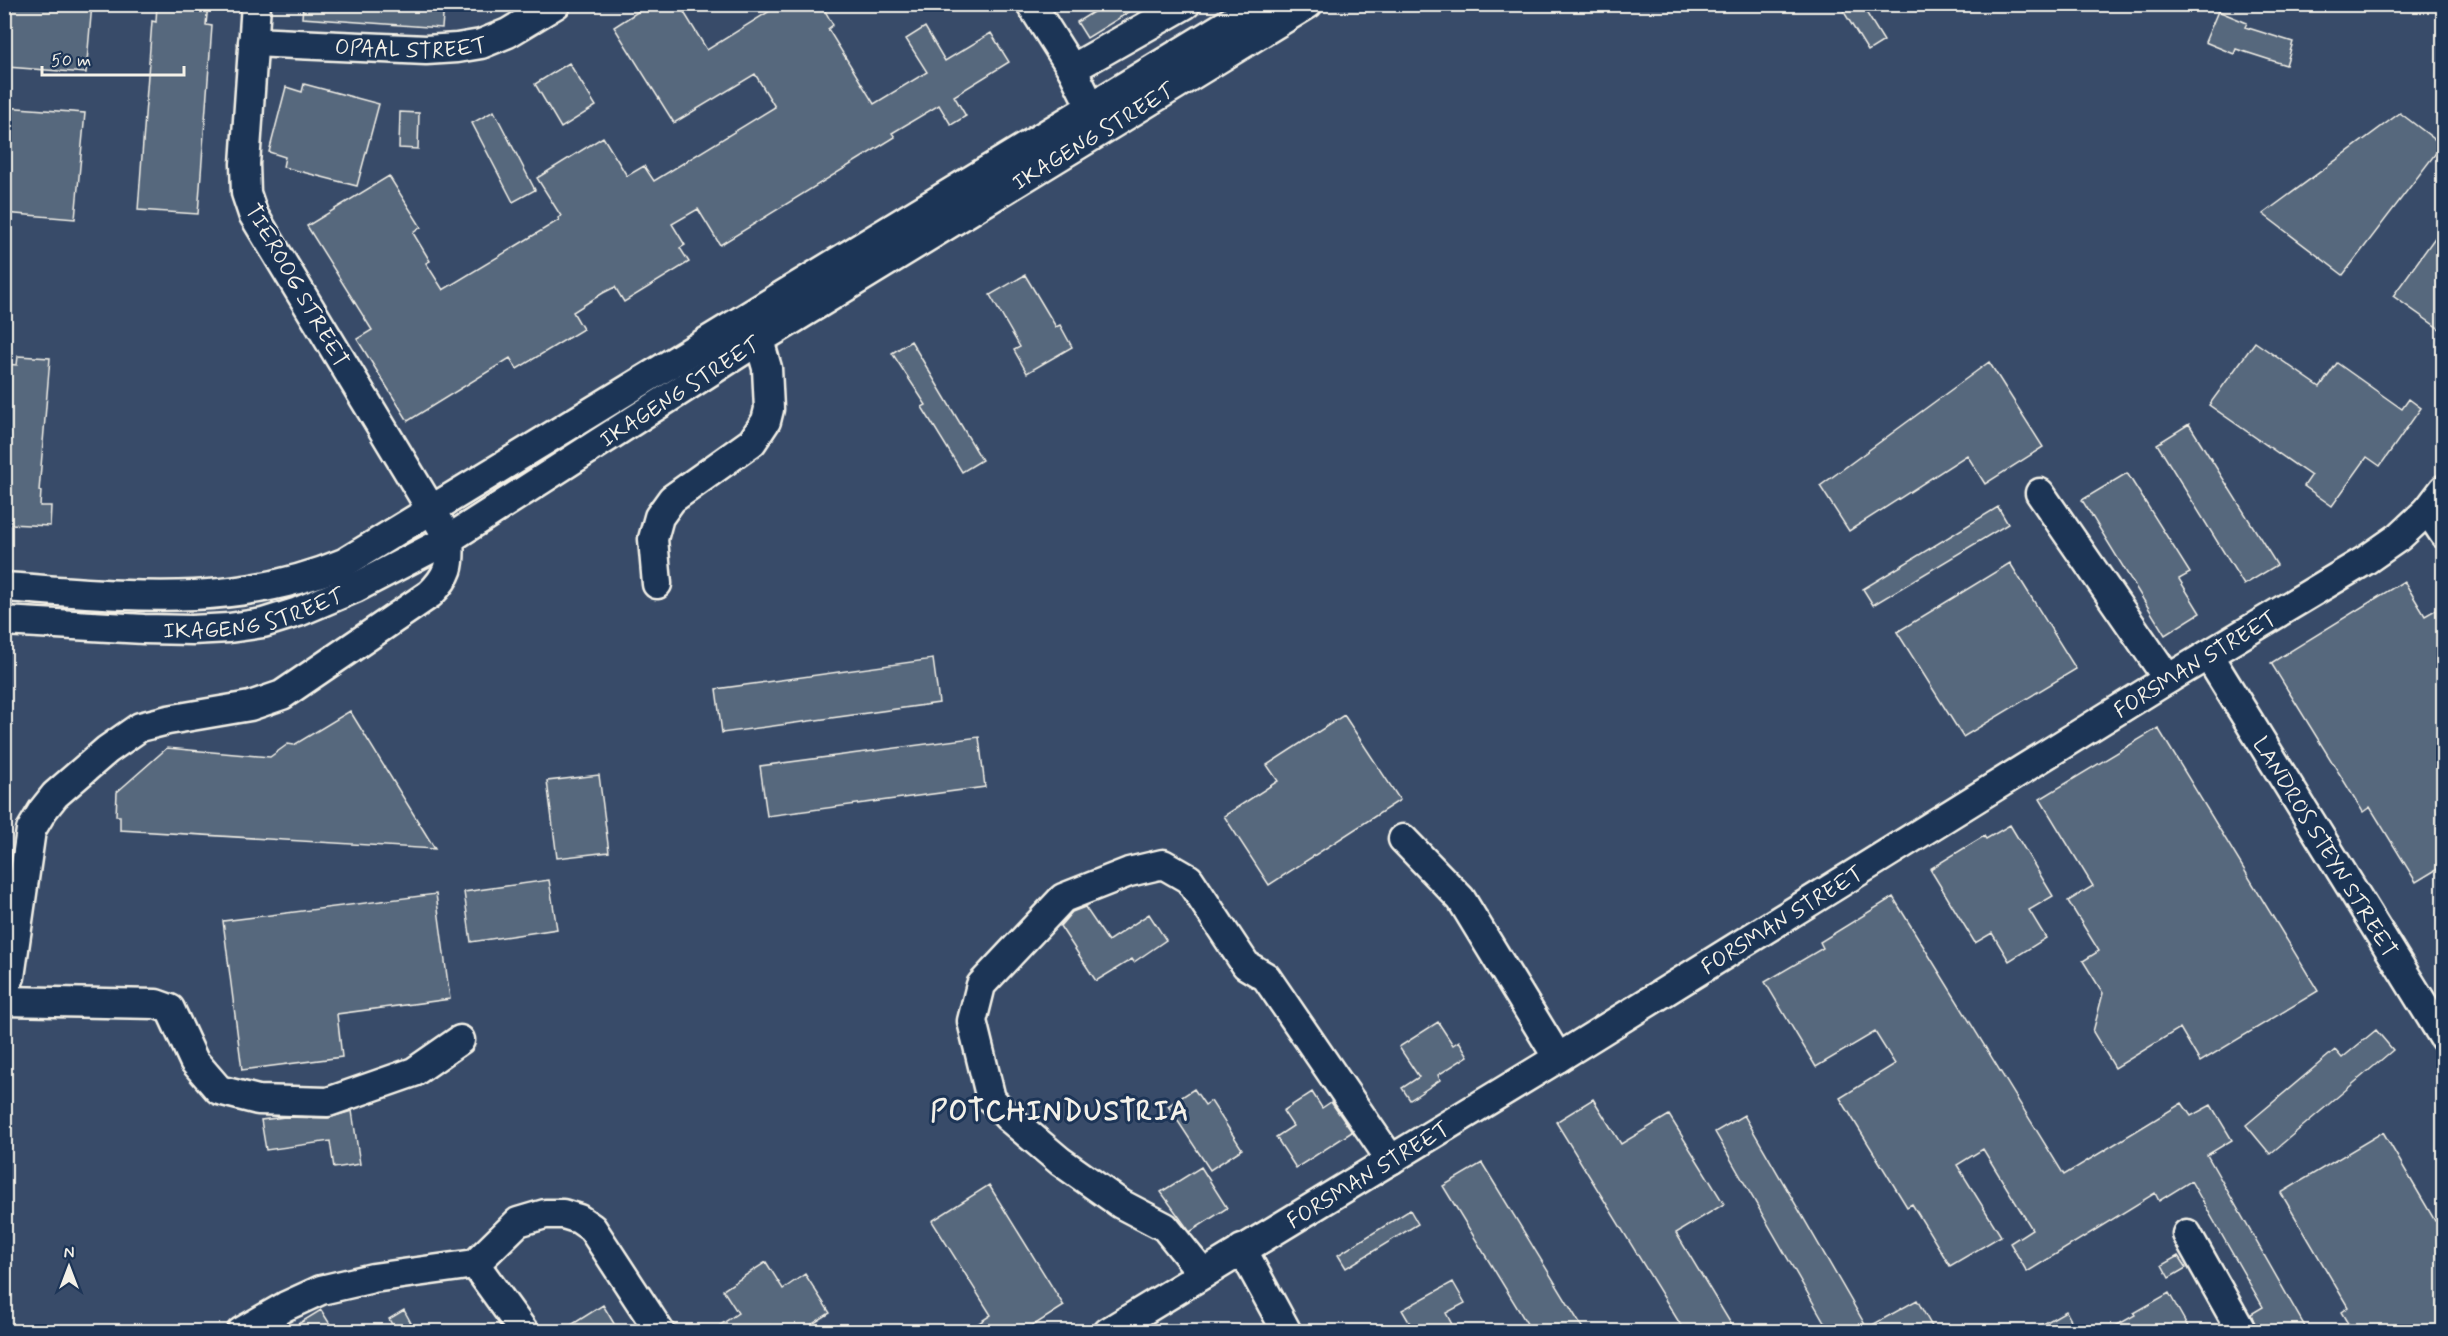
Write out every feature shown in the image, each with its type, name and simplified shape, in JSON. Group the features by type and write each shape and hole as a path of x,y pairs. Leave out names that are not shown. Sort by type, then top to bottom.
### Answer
{"street":[{"name":"TIEROOG STREET","path":"256,4 245,164 246,194 253,214 449,539"},
{"name":"OPAAL STREET","path":"254,42 426,50 457,48 481,44 508,33 556,4"},
{"path":"1031,4 1072,69 1098,120"},
{"path":"1072,69 1186,4"},
{"name":"IKAGENG STREET","path":"1098,120 1260,4"},
{"name":"IKAGENG STREET","path":"4,586 152,596 201,596 251,591 317,574 344,563 656,374 752,330 1098,120 1308,4"},
{"path":"657,584 653,539 659,517 672,499 752,442 766,420 769,409 767,368 752,330"},
{"name":"IKAGENG STREET","path":"4,621 192,630 263,623 298,612 355,588 449,539 670,398 752,330"},
{"path":"656,374 670,398"},
{"path":"2040,493 2168,679"},
{"path":"2435,500 2444,534"},
{"name":"FORSMAN STREET","path":"1108,1332 1558,1058 2168,679 2366,560 2400,537 2435,500"},
{"path":"4,987 10,977 32,830 55,795 107,750 140,727 249,706 282,695 309,678 430,594 444,580 447,572 450,556 449,539"},
{"name":"LANDROS STEYN STREET","path":"2208,655 2444,1038"},
{"path":"1403,839 1461,898 1558,1058"},
{"path":"1203,1274 1165,1227 1121,1204 1060,1161 1008,1117 991,1099 972,1021 981,985 1063,898 1129,872 1163,864 1189,879 1246,965 1266,977 1391,1160"},
{"path":"4,1001 156,1004 170,1009 194,1061 219,1090 258,1100 328,1102 414,1072 460,1040"},
{"path":"241,1332 286,1306 338,1285 476,1264 518,1222 544,1214 563,1214 579,1219 592,1228 660,1332"},
{"path":"2187,1234 2242,1332"},
{"path":"1242,1249 1287,1332"},
{"path":"476,1264 524,1332"}],"shaded area":[{"name":"POTCHINDUSTRIA","path":"5,5 2443,5 2443,1331 5,1331"}],"building":[{"path":"12,4 92,4 86,73 7,67"},
{"path":"157,4 208,4 206,25 212,26 198,214 138,210 152,21 156,22"},
{"path":"303,4 444,4 442,28 302,18"},
{"path":"650,4 679,4 707,50 781,4 821,4 833,25 828,29 874,104 927,72 906,39 925,27 945,61 991,33 1009,62 954,96 966,116 951,125 939,105 892,133 895,137 720,245 698,209 672,224 685,245 680,248 689,262 624,302 615,287 603,293 573,312 583,329 517,369 510,358 408,421 357,339 372,330 307,226 389,176 421,227 413,233 430,261 426,263 443,290 559,220 561,216 537,178 603,137 627,176 644,166 654,181 775,107 755,74 674,123 614,27"},
{"path":"1106,4 1142,4 1087,38 1077,22"},
{"path":"1839,4 1861,4 1884,41 1868,51"},
{"path":"2218,11 2247,23 2245,27 2293,42 2286,65 2236,49 2234,54 2205,42"},
{"path":"569,63 596,106 561,128 535,84"},
{"path":"304,84 379,104 357,186 283,167 285,157 269,152 286,87 302,92"},
{"path":"4,107 85,113 75,219 4,213"},
{"path":"494,111 535,190 513,202 472,123"},
{"path":"400,112 419,113 418,149 399,148"},
{"path":"2400,113 2442,145 2343,275 2263,214"},
{"path":"2444,225 2444,332 2393,296"},
{"path":"1025,275 1056,327 1060,325 1072,347 1027,373 1014,350 1020,347 990,295"},
{"path":"911,341 982,460 962,472 922,407 926,405 892,353"},
{"path":"2255,342 2320,387 2337,363 2402,409 2409,399 2421,408 2380,466 2367,457 2332,506 2304,486 2311,476 2209,405"},
{"path":"18,356 50,358 39,491 41,491 40,506 51,506 50,526 9,524 9,515 4,515 4,364 17,365"},
{"path":"1989,362 2043,447 1985,484 1967,455 1849,531 1820,486"},
{"path":"2189,424 2277,565 2244,585 2157,444"},
{"path":"2127,473 2190,573 2179,579 2200,613 2165,635 2082,500"},
{"path":"1998,507 2008,524 1873,605 1863,589"},
{"path":"2010,563 2076,669 1963,737 1897,632"},
{"path":"2404,581 2425,616 2444,605 2444,865 2416,882 2370,807 2363,812 2271,663"},
{"path":"933,659 939,703 722,733 716,689"},
{"path":"350,711 435,849 120,830 120,816 116,816 117,792 167,748 270,757 288,744 294,745"},
{"path":"1344,715 1400,800 1269,885 1224,816 1278,781 1267,765"},
{"path":"2158,728 2318,991 2200,1062 2180,1028 2115,1068 2093,1032 2103,993 2083,961 2099,951 2068,901 2093,886 2040,799"},
{"path":"979,737 985,787 767,816 760,766"},
{"path":"599,775 609,852 557,858 547,781"},
{"path":"2010,825 2053,896 2029,910 2046,938 2009,961 1992,933 1975,943 1930,869 1984,836 1986,839"},
{"path":"549,880 557,929 471,942 464,892"},
{"path":"436,894 450,999 337,1014 342,1057 242,1070 223,921"},
{"path":"1893,897 2064,1175 2182,1103 2191,1116 2211,1105 2232,1140 2207,1155 2308,1332 2258,1332 2251,1314 2263,1307 2191,1181 2159,1201 2155,1193 2027,1272 2010,1243 2032,1229 1983,1149 1957,1165 2001,1236 1950,1266 1912,1204 1907,1207 1840,1098 1895,1064 1875,1032 1816,1067 1765,982 1823,948 1820,942"},
{"path":"1085,907 1108,941 1149,914 1166,940 1134,962 1132,959 1096,981 1060,926 1072,912"},
{"path":"1438,1022 1453,1045 1459,1041 1468,1056 1438,1075 1440,1080 1410,1100 1402,1088 1419,1077 1399,1047"},
{"path":"2376,1030 2393,1050 2270,1154 2246,1125 2335,1050 2342,1058"},
{"path":"1194,1089 1205,1105 1211,1101 1242,1149 1210,1170 1168,1106"},
{"path":"1312,1092 1322,1108 1331,1102 1352,1132 1296,1168 1276,1137 1293,1126 1283,1111"},
{"path":"1593,1099 1621,1144 1669,1115 1724,1204 1676,1233 1736,1332 1685,1332 1556,1122"},
{"path":"352,1111 360,1164 334,1168 330,1141 266,1150 261,1120 285,1117 328,1118"},
{"path":"1744,1115 1867,1328 1917,1300 1935,1332 1830,1332 1715,1132"},
{"path":"2383,1132 2435,1221 2444,1216 2444,1332 2353,1332 2341,1312 2348,1307 2281,1193"},
{"path":"1482,1163 1585,1332 1532,1332 1443,1186"},
{"path":"1201,1167 1227,1208 1190,1232 1161,1192"},
{"path":"989,1185 1064,1306 1023,1332 965,1332 991,1315 932,1221"},
{"path":"1410,1210 1418,1224 1346,1268 1338,1255"},
{"path":"2178,1256 2186,1268 2169,1278 2162,1265"},
{"path":"766,1262 783,1289 805,1274 830,1313 800,1332 774,1332 770,1325 761,1332 710,1332 738,1313 723,1290"},
{"path":"1453,1282 1465,1303 1446,1313 1456,1332 1415,1332 1402,1310"},
{"path":"2169,1293 2191,1332 2105,1332 2135,1315 2134,1313"},
{"path":"603,1305 619,1332 560,1332"},
{"path":"321,1310 335,1332 285,1332"},
{"path":"404,1310 411,1323 396,1332 389,1319"},
{"path":"2066,1311 2077,1332 2029,1332"}],"district":[{"name":"POTCHINDUSTRIA","path":"1060,1110"}]}
